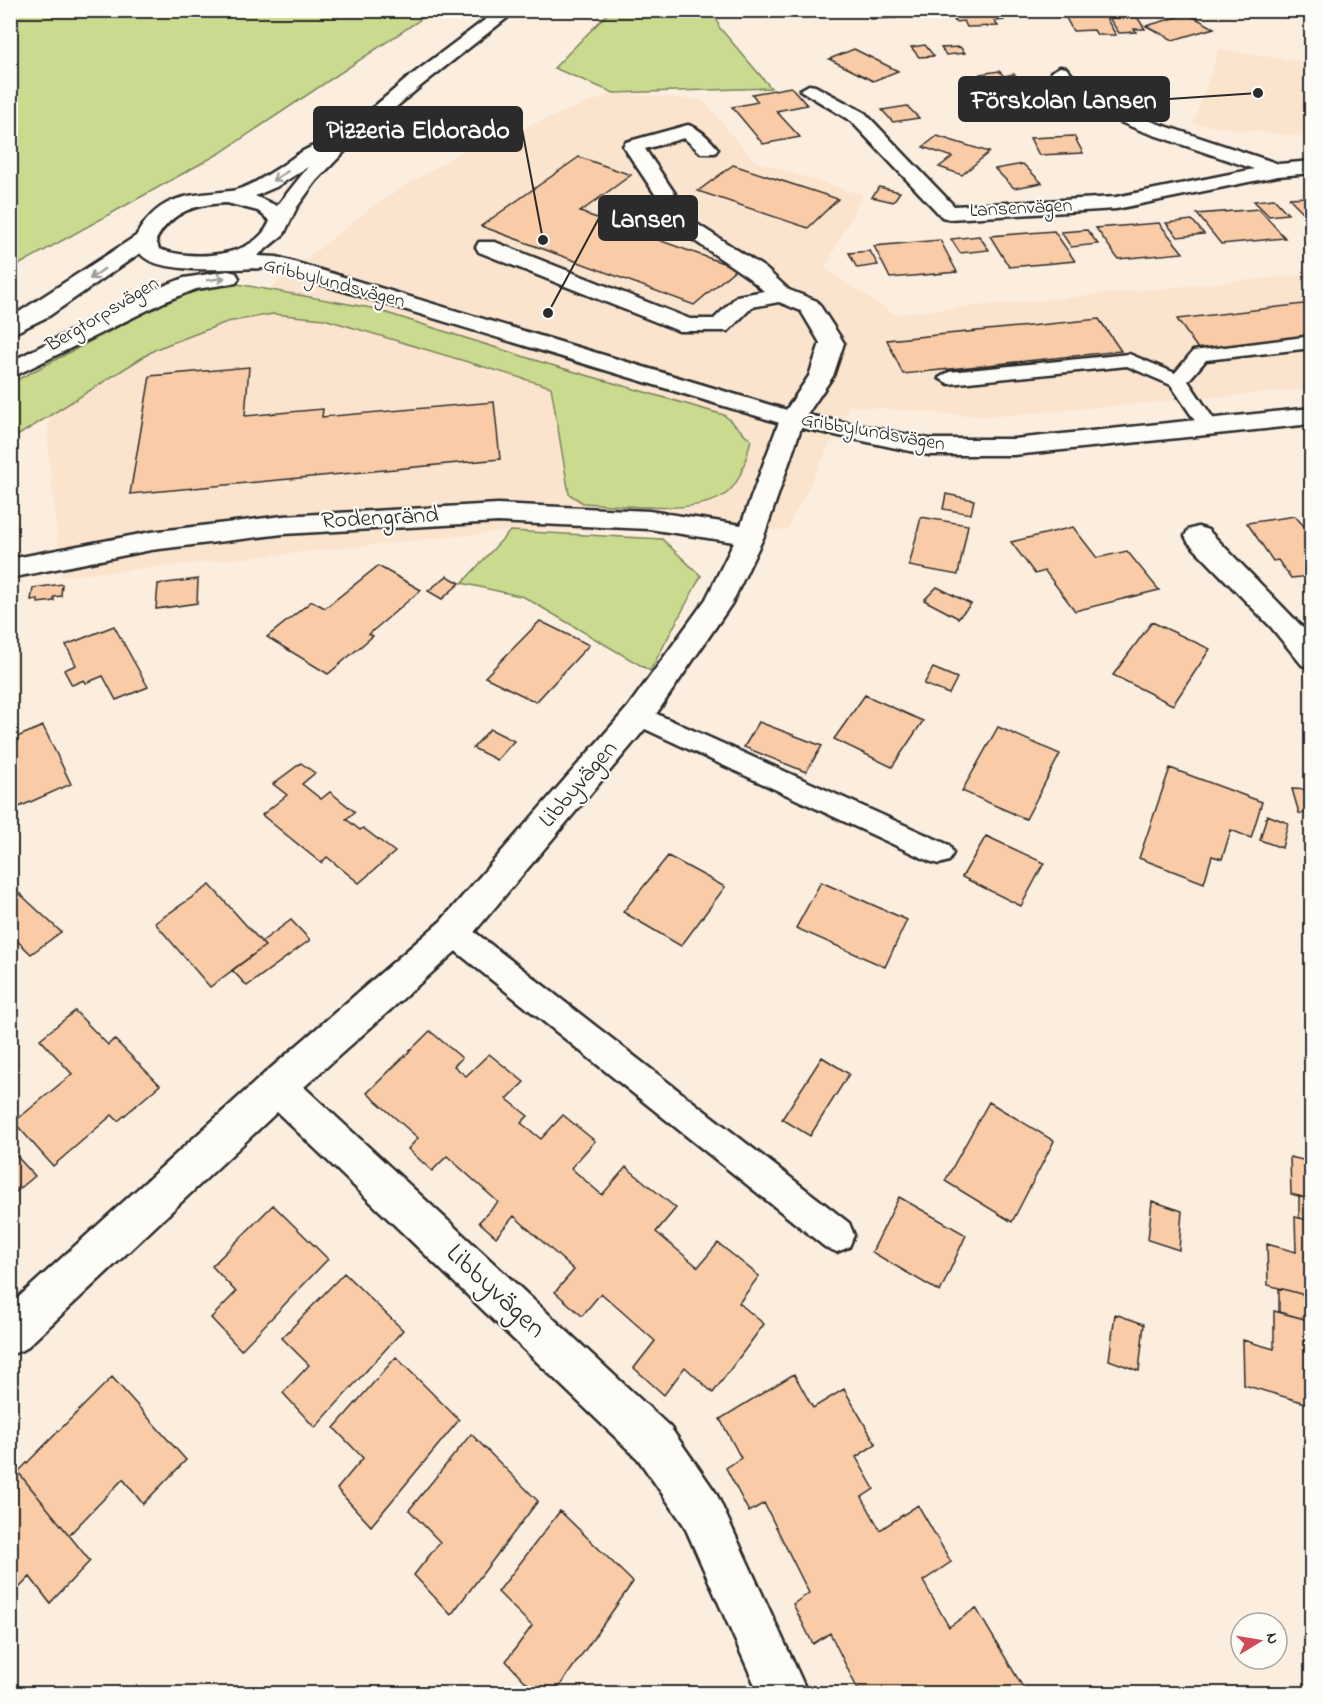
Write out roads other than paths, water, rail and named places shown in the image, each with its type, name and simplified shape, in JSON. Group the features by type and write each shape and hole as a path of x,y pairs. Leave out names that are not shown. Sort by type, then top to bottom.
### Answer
{"street":[{"name":"Bergtorpsvägen","path":"10,370 163,280 208,262 257,249 287,235 316,168 365,123 446,56 509,10"},
{"name":"Lansenvägen","path":"1060,72 1080,96 1096,105 1149,127 1278,170"},
{"name":"Lansenvägen","path":"809,90 858,117 949,213 1116,203 1278,170 1311,167"},
{"name":"Bergtorpsvägen","path":"208,262 167,261 150,253 145,240 148,228 172,209 195,200 237,196 268,183 365,123"},
{"path":"708,149 688,131 633,146 687,226 757,273 781,295"},
{"name":"Bergtorpsvägen","path":"237,196 270,208 287,235"},
{"name":"Gribbylundsvägen","path":"287,235 393,286 448,316"},
{"name":"Bergtorpsvägen","path":"10,328 41,311 145,240"},
{"path":"487,247 687,326 720,326 745,301 781,295"},
{"name":"Gribbylundsvägen","path":"208,262 269,262 792,419 861,435 929,447 1014,447 1311,416"},
{"path":"10,370 156,297 192,283 228,278 254,278 341,294 399,310 448,316"},
{"name":"Libbyvägen","path":"10,1334 278,1087 453,932 639,716 718,603 751,536 792,419 821,376 832,343 808,306 781,295"},
{"name":"Rodengränd","path":"10,570 151,541 283,525 498,513 649,520 751,536"},
{"path":"1198,536 1281,620 1311,657"},
{"name":"Libbyvägen","path":"278,1087 654,1443 700,1509 784,1694"}],"lane":[{"path":"1178,381 1200,355 1311,342"},
{"path":"949,378 1129,360 1178,381 1209,427"},
{"path":"639,716 939,853"},
{"path":"453,932 837,1235"}],"place":[{"name":"Förskolan Lansen","path":"1258,93"},
{"name":"Pizzeria Eldorado","path":"543,240"},
{"name":"Lansen","path":"548,313"}]}
